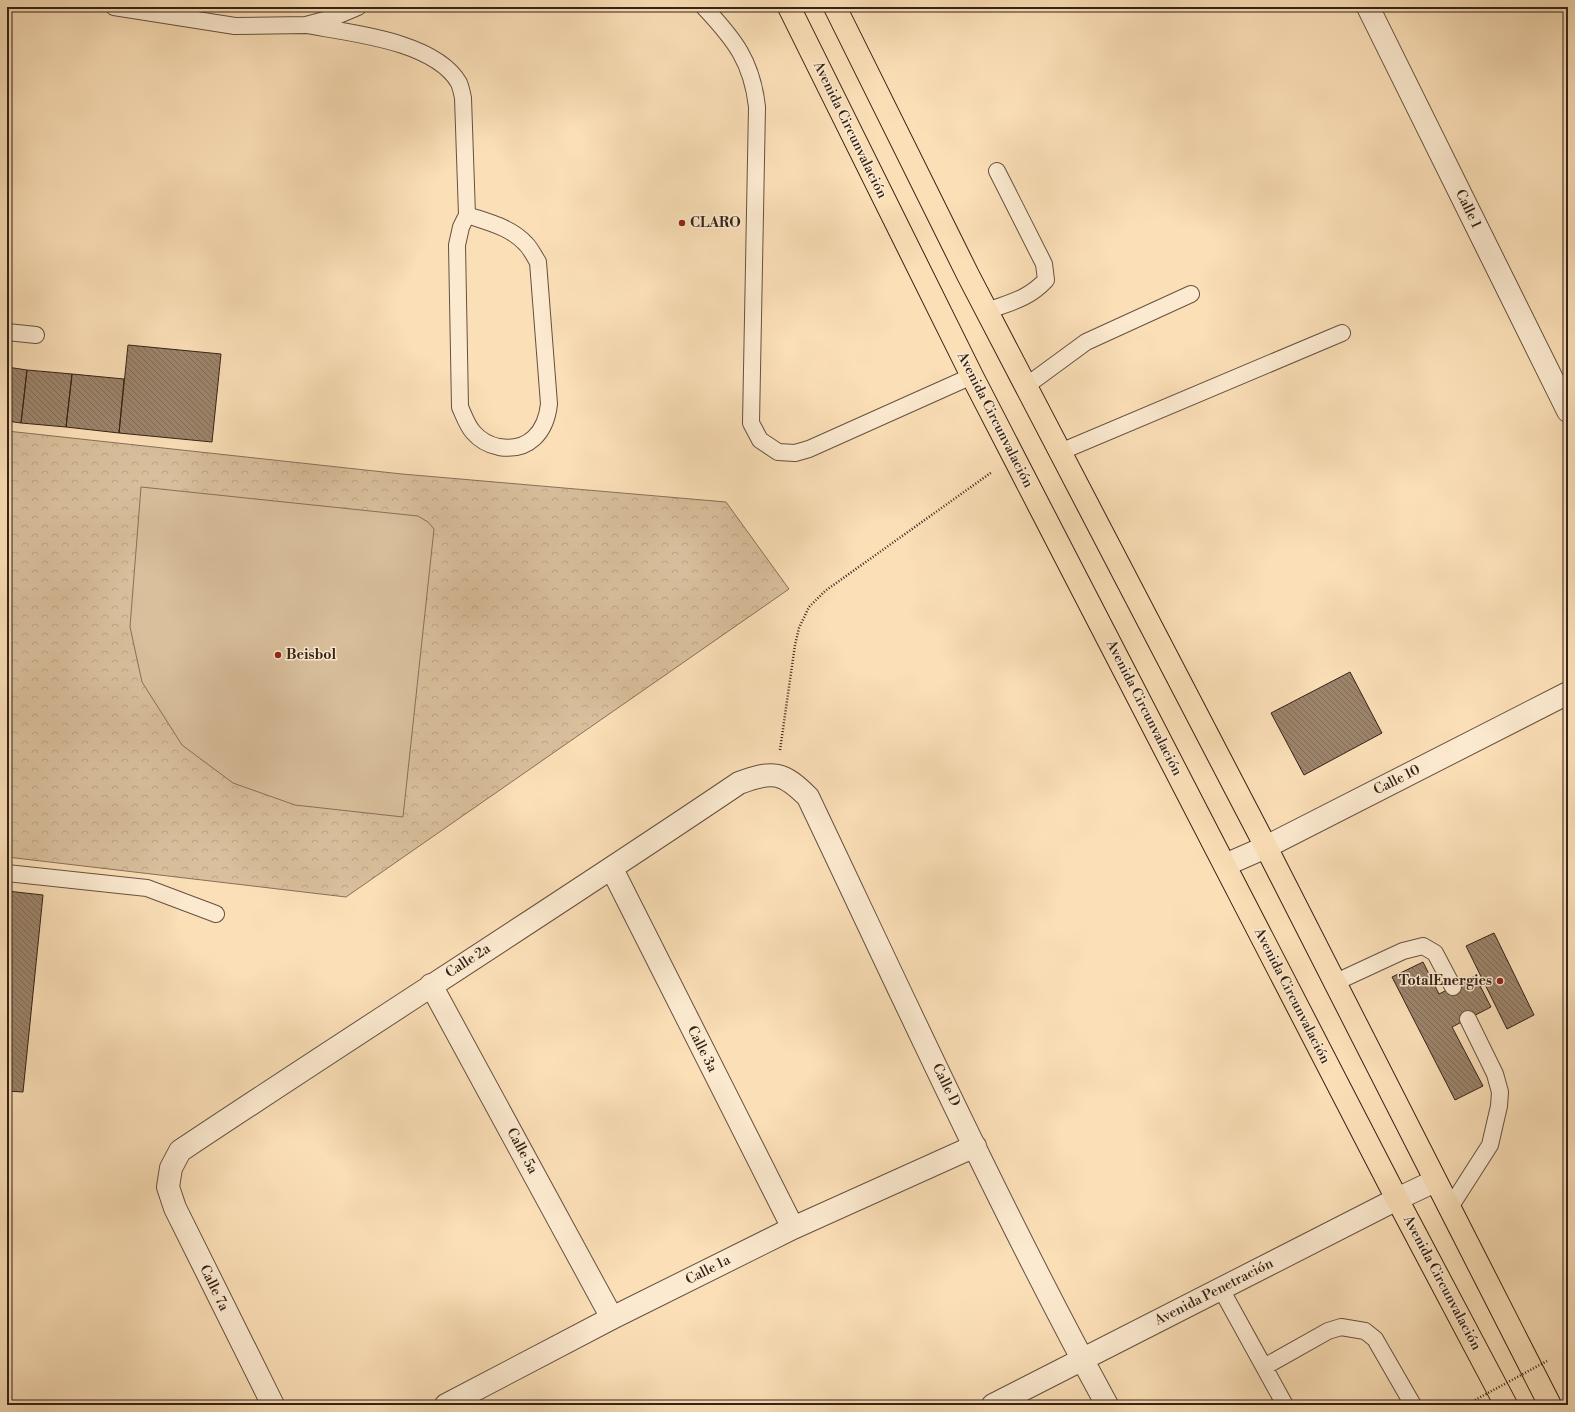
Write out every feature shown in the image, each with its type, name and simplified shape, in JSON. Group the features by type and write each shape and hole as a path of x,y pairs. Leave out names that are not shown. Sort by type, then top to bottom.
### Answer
{"main road":[{"name":"Avenida Circunvalación","path":"789,7 972,376 1397,1199 1506,1405"},
{"path":"835,7 987,311 1266,847 1435,1182 1550,1405"}],"street":[{"name":"Calle 1","path":"1368,7 1568,411"},
{"name":"Calle 10","path":"1225,865 1266,847 1568,693"},
{"name":"Calle 2a","path":"171,1168 180,1151 431,985 612,869 739,783 758,776 777,775"},
{"name":"Calle D","path":"777,775 795,784 808,797 975,1146 1082,1359 1107,1405"},
{"name":"Calle 3a","path":"612,869 792,1228"},
{"name":"Calle 5a","path":"431,985 612,1318"},
{"name":"Calle 1a","path":"446,1405 612,1318 792,1228 975,1146"},
{"name":"Calle 7a","path":"171,1168 168,1187 174,1208 272,1405"},
{"name":"Avenida Penetración","path":"992,1405 1397,1199 1435,1182"}],"lane":[{"path":"114,7 235,26 306,26 384,40 409,47 434,59 450,72 459,84 463,98 467,215 461,227 458,245 460,408 466,423 474,433 490,445 516,448 527,444 535,437 540,432 548,416 549,404 538,262 527,244 518,236 494,224 467,215"},
{"path":"306,26 332,18 358,7"},
{"path":"704,7 728,33 749,68 755,92 756,114 751,423 760,440 778,452 795,453 809,449 972,376"},
{"path":"987,311 1026,296 1038,288 1046,280 1044,264 997,171"},
{"path":"1026,386 1086,342 1191,294"},
{"path":"7,332 36,335"},
{"path":"1060,452 1342,333"},
{"path":"7,873 147,888 216,914"},
{"path":"1334,983 1403,951 1423,946 1435,953 1452,987"},
{"path":"1449,1209 1490,1145 1499,1106 1500,1092 1495,1074 1468,1019"},
{"path":"1221,1289 1285,1405"},
{"path":"1264,1367 1328,1331 1341,1327 1365,1331 1376,1339 1413,1405"}],"path":[{"path":"777,775 795,645 799,628 809,607 825,591 1014,456"},
{"path":"1475,1400 1547,1361"}],"green space":[{"path":"7,431 402,474 726,502 789,589 346,897 7,857"},
{"name":"Beisbol","path":"141,487 418,516 428,522 434,529 403,817 295,805 233,783 182,745 142,682 130,627"}],"building":[{"path":"128,345 221,354 212,442 119,433"},
{"path":"7,367 27,370 21,423 7,421"},
{"path":"27,370 72,374 66,427 21,423"},
{"path":"72,374 124,379 119,433 66,427"},
{"path":"1350,672 1382,733 1304,775 1271,713"},
{"path":"7,891 43,895 23,1092 7,1091"},
{"name":"TotalEnergies","path":"1494,933 1534,1015 1507,1029 1466,946"},
{"name":"TotalEnergies","path":"1423,962 1439,994 1475,976 1491,1007 1452,1027 1483,1086 1455,1100 1392,977"}],"place":[{"name":"CLARO","path":"682,223"},
{"name":"Beisbol","path":"278,655"},
{"name":"TotalEnergies","path":"1500,981"}]}
